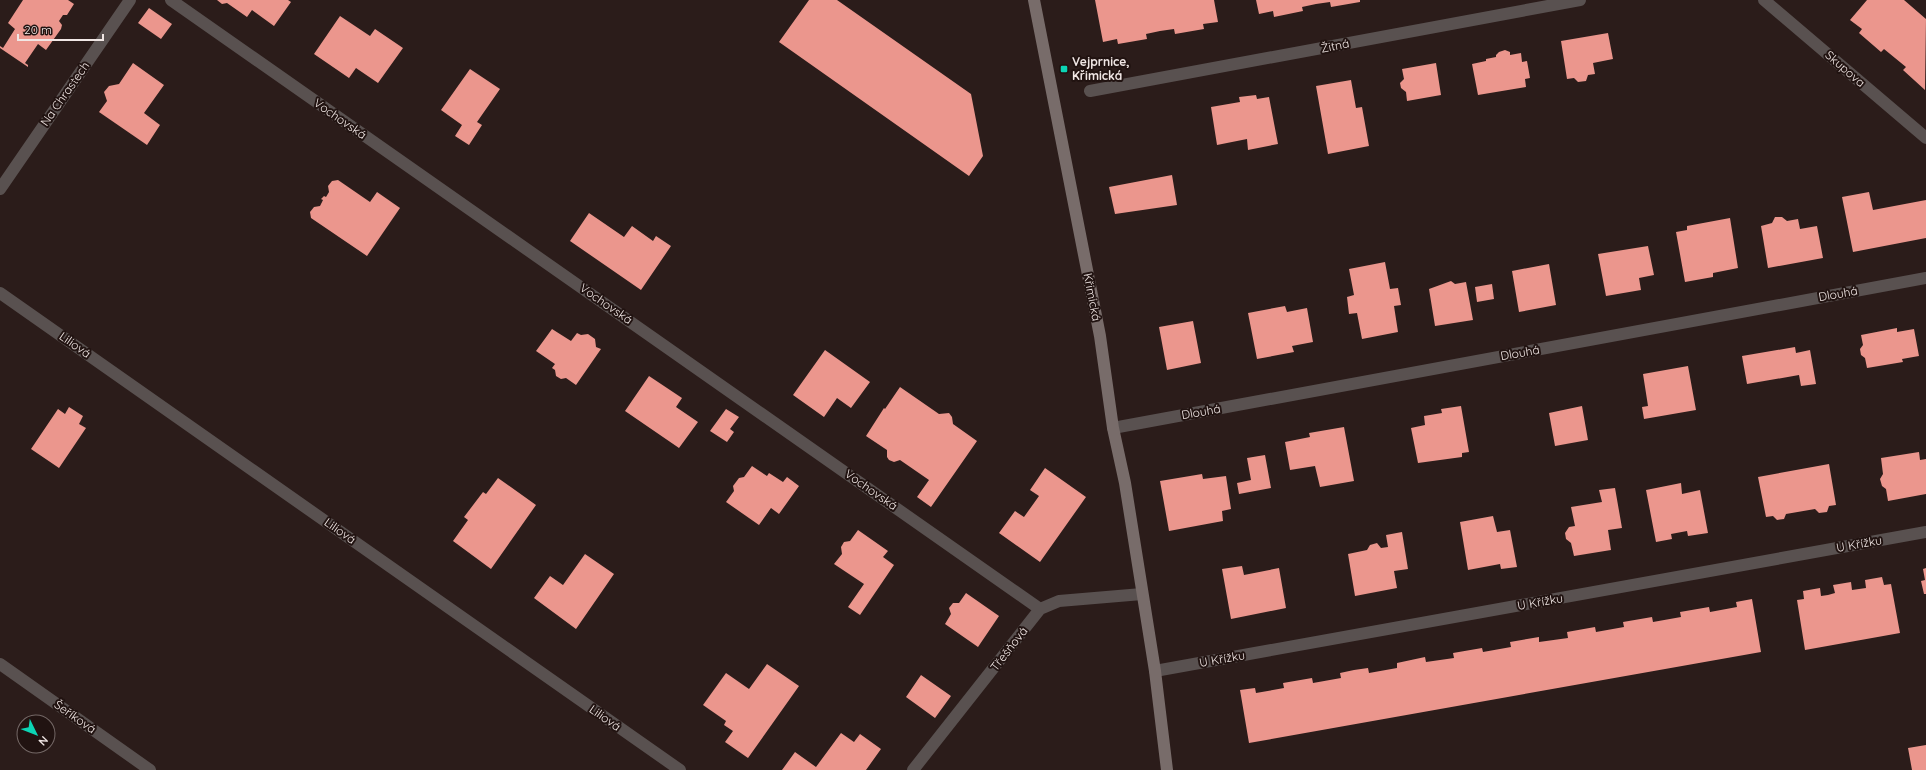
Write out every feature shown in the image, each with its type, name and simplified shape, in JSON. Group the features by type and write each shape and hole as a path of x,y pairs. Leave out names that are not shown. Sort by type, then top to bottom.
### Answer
{"street":[{"name":"Na Chrastech","path":"0,188 130,0"},
{"name":"Vochovská","path":"171,0 1040,609"},
{"name":"Křimická","path":"1034,0 1100,336 1113,428 1125,484 1155,671 1166,770"},
{"name":"Žitná","path":"1090,91 1580,0"},
{"name":"Skupova","path":"1764,0 1926,138"},
{"name":"Dlouhá","path":"1113,428 1926,278"},
{"name":"Liliová","path":"0,293 680,770"},
{"name":"U Křížku","path":"1155,671 1926,532"},
{"name":"Třešňová","path":"913,770 1040,609 1059,601 1142,594"},
{"name":"Šeříková","path":"0,664 150,770"}],"building":[{"path":"23,0 68,0 74,4 67,15 63,15 59,21 62,25 61,29 46,50 38,44 25,63 28,67 0,48 0,46 3,48 15,29 8,23"},
{"path":"217,0 288,0 291,2 274,26 252,10 247,17 227,3 222,4"},
{"path":"809,0 837,0 971,94 983,156 969,176 779,42"},
{"path":"1095,0 1214,0 1218,22 1203,24 1204,29 1175,34 1174,29 1146,34 1147,39 1118,44 1117,39 1103,42"},
{"path":"1256,0 1360,0 1360,2 1331,7 1330,2 1316,4 1302,7 1303,11 1274,17 1273,11 1259,14"},
{"path":"1867,0 1904,0 1926,19 1925,90 1903,70 1906,67 1884,49 1881,52 1859,33 1862,29 1850,20"},
{"path":"149,8 172,24 161,39 138,23"},
{"path":"340,16 370,36 375,29 403,48 378,83 356,68 349,78 314,54"},
{"path":"1608,33 1613,59 1593,63 1595,74 1588,75 1586,81 1578,82 1574,78 1567,79 1561,41"},
{"path":"1505,50 1510,52 1510,55 1521,53 1522,62 1527,61 1530,78 1525,79 1526,87 1478,95 1472,64 1496,57 1499,52"},
{"path":"133,63 164,85 144,113 160,125 147,145 99,112 107,101 104,92 109,86 119,84"},
{"path":"1436,63 1441,95 1407,101 1406,92 1401,88 1400,83 1404,79 1402,69"},
{"path":"470,69 500,89 477,122 482,125 469,145 455,136 462,125 441,110"},
{"path":"1351,80 1356,108 1362,107 1369,146 1328,154 1316,86"},
{"path":"1256,95 1257,99 1269,97 1278,144 1248,150 1247,139 1217,145 1211,107 1240,102 1239,97"},
{"path":"1172,175 1177,205 1115,214 1109,187"},
{"path":"338,180 370,202 377,192 400,208 367,256 311,218 310,212 314,207 320,206 323,200 321,199 324,196 326,197 329,192 328,186 332,181"},
{"path":"1869,192 1873,210 1926,200 1926,238 1853,252 1842,197"},
{"path":"589,213 624,237 632,226 653,241 656,236 671,246 641,290 570,241"},
{"path":"1775,217 1782,217 1787,221 1798,219 1800,229 1817,226 1823,258 1768,268 1761,226 1772,223"},
{"path":"1730,218 1738,268 1713,273 1713,277 1685,282 1676,232 1687,230 1687,226"},
{"path":"1648,246 1654,275 1639,278 1641,290 1606,296 1598,254"},
{"path":"1385,262 1390,289 1398,288 1401,305 1394,306 1398,332 1362,339 1357,313 1349,314 1347,297 1354,295 1349,269"},
{"path":"1549,264 1556,305 1519,312 1512,271"},
{"path":"1451,281 1455,284 1466,282 1473,320 1435,326 1429,289"},
{"path":"1492,284 1494,299 1477,302 1475,287"},
{"path":"1285,306 1287,312 1307,308 1313,342 1292,346 1294,352 1257,359 1248,313"},
{"path":"1193,321 1201,363 1167,370 1159,327"},
{"path":"1897,328 1897,332 1914,329 1919,356 1902,359 1903,362 1867,368 1865,358 1861,355 1860,349 1863,345 1861,335"},
{"path":"552,329 571,341 577,333 581,335 588,334 595,339 596,347 601,349 576,385 566,378 561,379 556,376 555,370 552,368 555,364 536,351"},
{"path":"1795,347 1796,353 1810,350 1816,384 1801,386 1799,375 1747,384 1742,356"},
{"path":"825,350 870,382 851,408 837,398 824,417 793,395"},
{"path":"1688,366 1696,410 1644,419 1642,407 1648,406 1643,374"},
{"path":"649,376 682,398 676,407 698,422 679,448 625,411"},
{"path":"900,387 939,414 949,413 952,417 953,424 977,441 931,507 917,497 929,480 900,460 894,462 889,460 887,457 887,450 866,436"},
{"path":"1461,406 1469,452 1462,453 1462,457 1418,463 1411,428 1425,425 1424,416 1442,413 1441,409"},
{"path":"1582,406 1588,440 1555,446 1549,413"},
{"path":"69,407 83,416 79,424 86,428 59,468 31,449 58,409 65,414"},
{"path":"726,409 739,417 730,429 734,432 727,442 710,431"},
{"path":"1344,427 1354,481 1320,487 1315,466 1290,470 1285,442 1310,437 1309,433"},
{"path":"1919,452 1920,460 1926,459 1926,494 1888,501 1886,489 1882,486 1880,479 1883,474 1881,458"},
{"path":"1265,455 1271,488 1239,494 1237,483 1251,480 1247,458"},
{"path":"1829,464 1836,505 1829,506 1827,512 1819,513 1815,509 1786,514 1784,519 1777,520 1773,516 1766,517 1758,477"},
{"path":"752,466 767,476 769,473 783,482 787,477 799,486 779,514 771,508 759,525 726,502 734,491 733,486 739,478 744,477"},
{"path":"1045,468 1086,497 1040,562 999,533 1015,511 1024,517 1039,496 1030,490"},
{"path":"1202,474 1203,479 1226,476 1231,509 1222,511 1223,521 1169,531 1160,481"},
{"path":"498,478 536,505 491,569 453,541 468,520 464,517 483,492 486,494"},
{"path":"1681,483 1682,494 1700,490 1708,533 1688,536 1687,531 1671,534 1672,539 1656,542 1646,490"},
{"path":"1615,488 1622,528 1608,530 1611,550 1574,556 1571,543 1566,539 1565,533 1569,527 1575,526 1571,507 1602,502 1599,490"},
{"path":"1493,516 1497,532 1510,530 1517,567 1501,569 1500,564 1468,570 1460,522"},
{"path":"858,530 888,551 883,557 894,565 860,615 848,607 864,584 834,564 842,554 841,547 844,542 850,541"},
{"path":"1402,532 1408,569 1394,571 1397,588 1355,596 1348,554 1367,550 1370,545 1377,543 1381,548 1388,547 1386,535"},
{"path":"585,554 614,574 576,629 534,598 550,576 563,585"},
{"path":"1242,566 1244,575 1279,568 1286,608 1231,619 1222,569"},
{"path":"1926,568 1926,594 1924,594 1921,581 1925,580 1923,569"},
{"path":"1882,577 1884,585 1891,584 1900,633 1805,650 1797,600 1804,599 1803,591 1820,588 1821,596 1828,595 1835,593 1833,585 1851,582 1852,590 1866,588 1865,580"},
{"path":"966,593 999,616 978,647 945,624 951,614 949,608 953,603 959,603"},
{"path":"1752,599 1761,652 1249,743 1240,690 1255,688 1256,693 1284,688 1283,683 1312,678 1313,683 1341,678 1340,673 1354,670 1368,668 1369,673 1397,668 1397,663 1425,657 1426,662 1454,658 1453,653 1482,648 1483,652 1511,647 1510,642 1539,637 1539,642 1568,638 1567,632 1595,627 1596,632 1624,627 1623,622 1652,617 1653,622 1681,617 1680,612 1709,607 1710,612 1737,607 1736,602"},
{"path":"767,664 799,686 748,758 725,742 733,731 724,725 726,721 703,705 726,673 749,689"},
{"path":"921,675 951,696 935,718 906,697"},
{"path":"841,733 854,742 860,734 881,749 866,770 782,770 795,752 816,767"},
{"path":"1926,745 1926,770 1912,770 1908,748"}],"place":[{"name":"Vejprnice, Křimická","path":"1064,69"}]}
